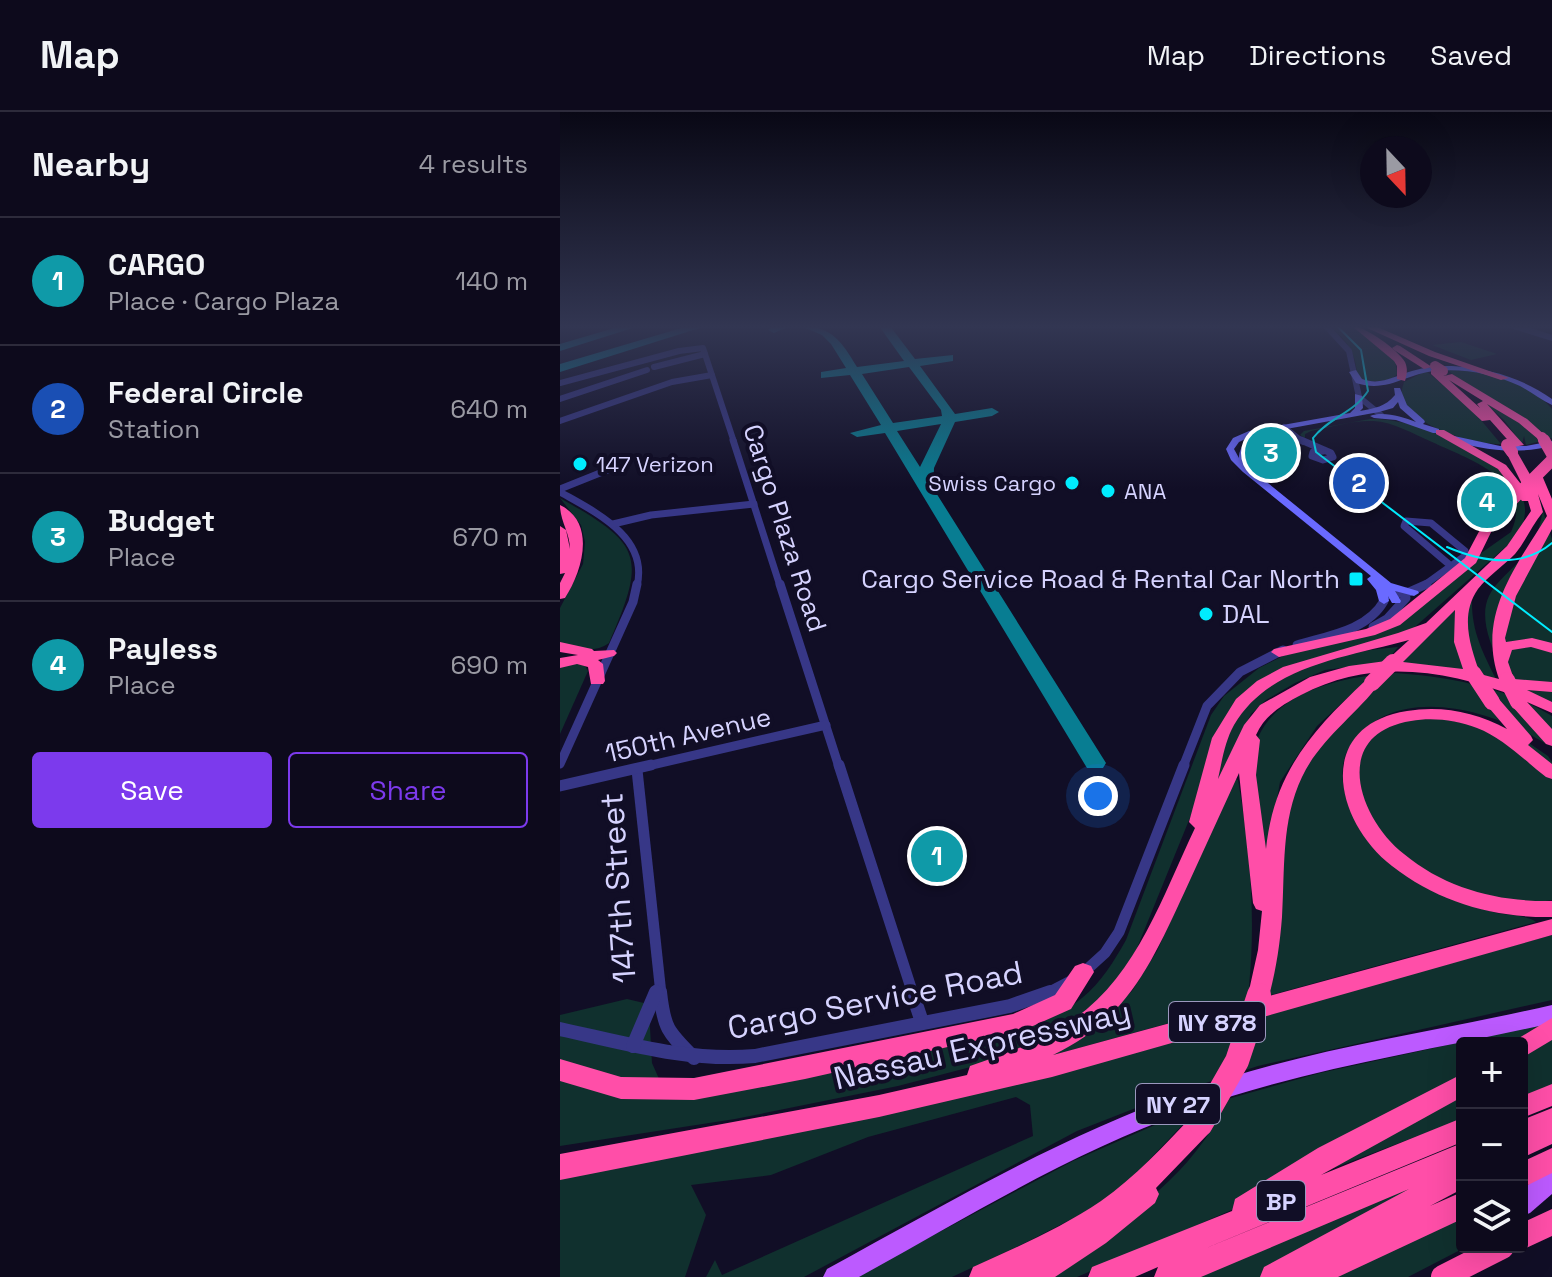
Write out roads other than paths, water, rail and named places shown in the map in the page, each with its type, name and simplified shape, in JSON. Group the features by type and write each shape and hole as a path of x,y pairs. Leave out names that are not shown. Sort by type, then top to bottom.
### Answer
{"highway":[{"path":"1449,380 1515,449 1538,478 1552,516 1497,627 1495,644 1503,673 1518,702 1552,740"},
{"path":"1455,380 1523,421 1547,440 1552,458 1548,465 1552,487"},
{"path":"1438,432 1488,458 1509,474 1526,498 1530,517"},
{"path":"1030,1277 1097,1234 1140,1200 1172,1167 1201,1124 1237,1061 1259,995 1270,936 1274,846 1283,802 1297,771 1317,740 1372,683 1422,639 1430,626 1517,544 1530,517 1537,512 1515,449"},
{"path":"1279,652 1370,632 1395,622 1471,560 1490,522 1552,458"},
{"path":"560,509 573,527 579,571 560,604"},
{"path":"560,530 564,545 561,561"},
{"path":"560,595 574,571 578,552"},
{"path":"1472,589 1463,608 1460,629 1464,654 1473,676 1512,727 1552,765"},
{"path":"1175,888 1200,817 1223,732 1243,701 1264,684 1296,667 1394,641 1430,626"},
{"path":"1503,673 1505,647 1532,642 1552,648"},
{"path":"564,657 609,653"},
{"path":"564,657 593,662 597,681"},
{"path":"879,1106 1023,1059 1063,1041 1088,1025 1119,996 1135,973 1252,725 1262,711 1281,699 1319,680 1366,668 1416,666 1552,687"},
{"path":"1473,676 1552,710"},
{"path":"1259,995 1263,891 1247,765 1258,728 1281,699"},
{"path":"1552,773 1488,726 1458,717 1422,713 1391,719 1371,731 1357,749 1350,771 1354,797 1367,825 1390,851 1417,873 1484,905 1520,911 1552,909"},
{"name":"Nassau Expressway","path":"560,1167 879,1106 1139,1044 1552,927"},
{"path":"560,1070 621,1088 694,1089 1016,1023 1063,1002 1083,972"},
{"path":"1528,1044 1552,1028"},
{"path":"1198,1236 1327,1157 1456,1088"},
{"path":"1528,1105 1552,1095"},
{"path":"1528,1130 1552,1120"},
{"path":"983,1277 1066,1237 1111,1210 1201,1124"},
{"name":"BP","path":"1102,1277 1456,1132"},
{"path":"1528,1143 1552,1132"},
{"path":"560,1156 649,1151"},
{"name":"BP","path":"1168,1277 1456,1157"},
{"path":"1528,1172 1552,1160"},
{"path":"1274,1277 1456,1178"},
{"path":"1308,1277 1456,1208"},
{"path":"1528,1234 1552,1222"},
{"path":"1443,1277 1490,1253"}],"main road":[{"name":"NY 27","path":"835,1277 1077,1147 1188,1100 1298,1070 1552,1014"},
{"path":"1528,1200 1552,1179"},
{"path":"1472,1277 1488,1253"}],"street":[{"path":"560,399 615,380"},
{"path":"560,421 681,380"},
{"name":"Cargo Plaza Road","path":"714,380 922,1022"},
{"path":"1352,415 1359,408 1355,380"},
{"path":"1358,380 1371,385 1389,385 1401,380"},
{"path":"1402,380 1397,388 1398,397 1414,417 1438,432"},
{"path":"1510,380 1552,395"},
{"path":"1528,387 1552,403"},
{"path":"1358,396 1378,413"},
{"path":"1287,429 1378,413 1398,397"},
{"path":"1398,596 1259,479 1244,461 1243,448 1260,437 1287,429 1352,415 1378,413 1469,442 1499,448 1531,448 1547,440"},
{"path":"1287,429 1307,445 1323,451 1312,453 1307,445"},
{"path":"560,491 615,467"},
{"path":"560,491 624,533 635,551 639,578 633,602 560,764"},
{"path":"591,509 616,518 754,504"},
{"path":"613,524 664,514"},
{"path":"624,533 627,526 638,518"},
{"path":"1410,519 1432,523 1465,551 1466,555 1451,566 1403,523 1410,519"},
{"name":"Cargo Service Road","path":"560,1029 695,1058 755,1056 985,1012 1032,1000 1083,972 1105,953 1119,932 1207,706 1240,672 1279,652 1382,622 1398,596 1451,566"},
{"name":"150th Avenue","path":"560,786 826,725"},
{"name":"147th Street","path":"633,1046 658,986 637,770"},
{"path":"658,986 669,1033 695,1058"}],"tram line":[{"path":"1366,380 1368,391 1362,399 1313,438 1316,452 1552,632"},
{"path":"1447,547 1487,559 1514,560 1527,557 1552,543"}],"place":[{"name":"Budget","path":"1271,453"},
{"name":"147 Verizon","path":"580,464"},
{"name":"Swiss Cargo","path":"1072,483"},
{"name":"Federal Circle","path":"1359,483"},
{"name":"ANA","path":"1108,491"},
{"name":"Payless","path":"1487,502"},
{"name":"Cargo Service Road & Rental Car North","path":"1356,579"},
{"name":"DAL","path":"1206,614"},
{"name":"CARGO","path":"937,856"}]}
